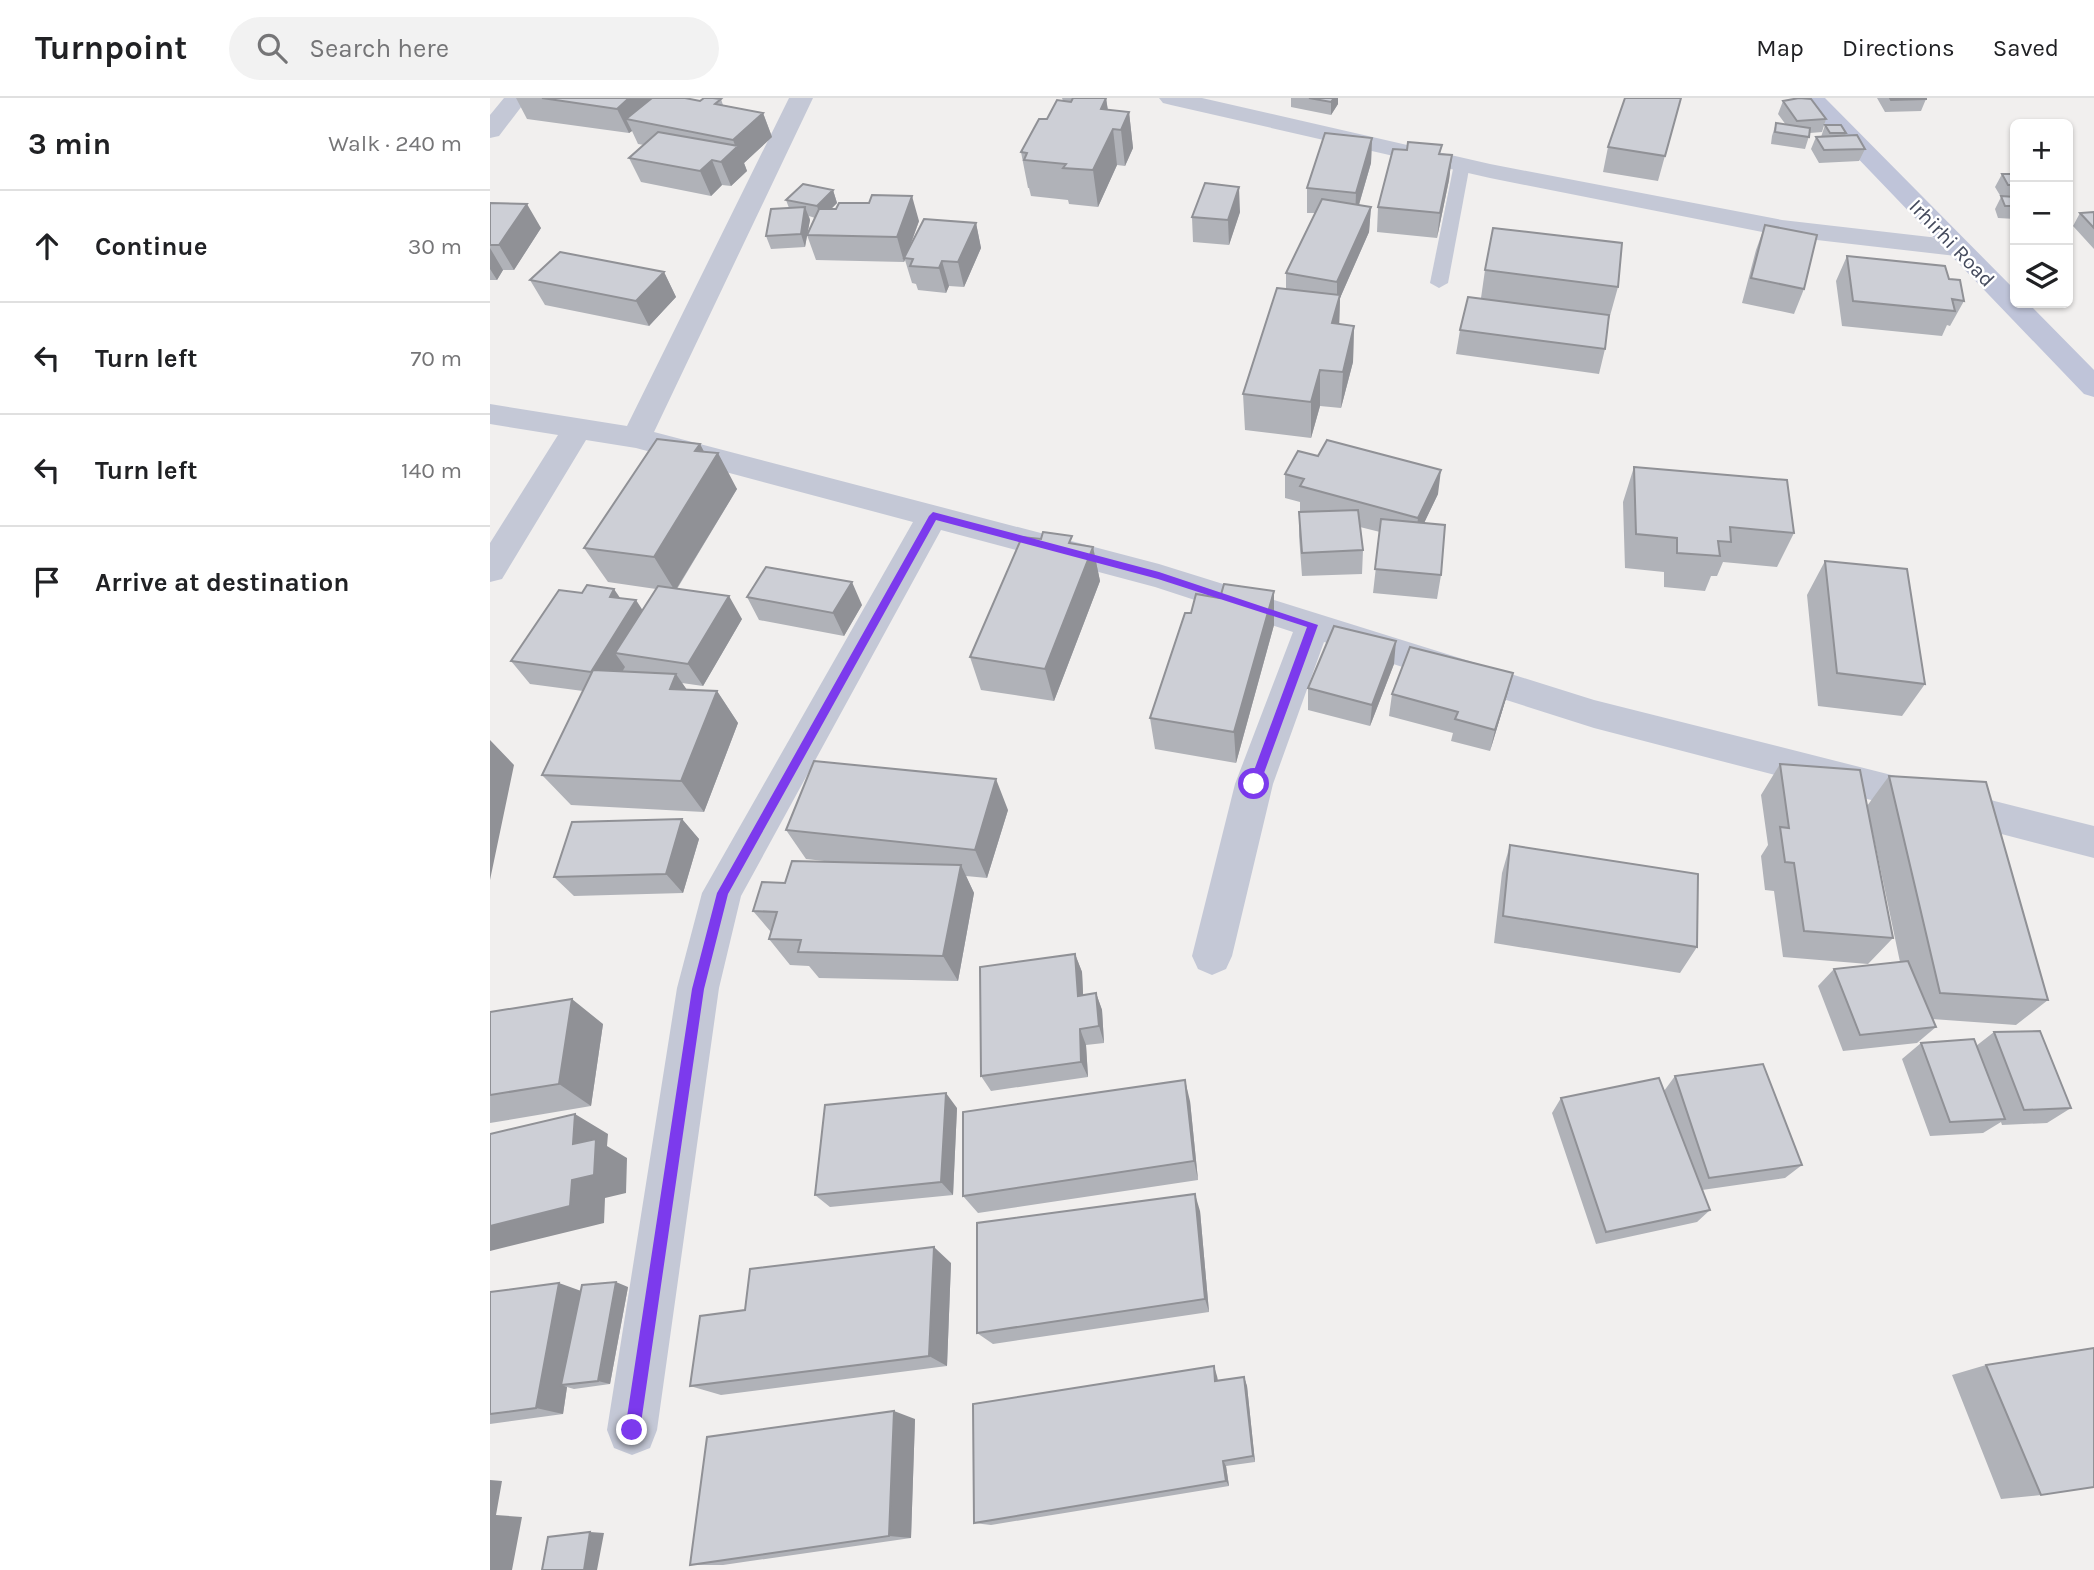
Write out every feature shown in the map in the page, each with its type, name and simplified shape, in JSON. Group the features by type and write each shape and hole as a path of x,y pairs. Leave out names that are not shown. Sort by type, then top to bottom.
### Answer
{"street":[{"path":"490,131 516,98"},
{"path":"636,438 801,98"},
{"path":"1171,98 1462,164 1782,228 1956,248"},
{"name":"Irhirhi Road","path":"1812,98 2094,387"},
{"path":"490,414 636,438 1159,576 1594,714 2094,842"},
{"path":"490,570 578,428"},
{"path":"632,1430 698,989 722,893 933,516"},
{"path":"1212,956 1254,784 1313,625"}],"lane":[{"path":"1438,283 1462,164"}],"building":[{"path":"542,98 629,98 617,109"},
{"path":"652,98 700,101 704,98 721,99 715,104 763,113 733,140 626,119"},
{"path":"1073,98 1106,98 1101,109 1129,112 1121,130 1113,129 1093,170 1063,168 1066,164 1024,160 1027,153 1021,152 1039,119 1047,119 1057,100 1071,102"},
{"path":"1309,98 1334,98 1331,102"},
{"path":"1625,98 1681,98 1665,156 1608,147"},
{"path":"1890,98 1926,98 1926,99 1891,100"},
{"path":"1811,99 1826,119 1797,121 1783,101"},
{"path":"1776,123 1810,128 1809,137 1775,132"},
{"path":"1825,125 1841,125 1846,133 1830,133"},
{"path":"658,132 738,146 721,162 712,160 700,171 629,158"},
{"path":"1325,133 1372,138 1356,193 1307,188"},
{"path":"1857,135 1865,149 1824,150 1816,137"},
{"path":"1408,142 1442,145 1439,154 1452,155 1440,213 1378,207 1393,149 1407,150"},
{"path":"2002,174 2010,174 2008,185"},
{"path":"1205,183 1239,187 1228,220 1192,217"},
{"path":"803,184 833,190 817,206 786,200"},
{"path":"872,195 912,196 897,237 807,235 819,209 836,209 839,203 869,203"},
{"path":"2001,196 2010,197 2010,206 2005,206"},
{"path":"1322,199 1371,207 1337,282 1286,273"},
{"path":"490,203 527,204 499,245 490,245"},
{"path":"805,207 801,234 766,236 771,209"},
{"path":"2094,212 2094,228 2080,213"},
{"path":"924,219 976,223 958,262 942,261 939,268 910,266 913,259 904,258"},
{"path":"1765,225 1817,235 1804,289 1751,278"},
{"path":"1493,228 1622,243 1618,287 1485,270"},
{"path":"560,252 664,272 636,301 530,280"},
{"path":"1847,256 1945,266 1949,279 1960,280 1964,301 1952,299 1955,311 1853,301"},
{"path":"1277,288 1340,295 1332,323 1354,326 1343,372 1320,370 1311,402 1243,394"},
{"path":"1468,297 1609,315 1605,349 1460,330"},
{"path":"657,439 700,444 695,451 718,453 654,557 584,548"},
{"path":"1327,440 1441,470 1418,518 1300,486 1304,479 1285,474 1298,451 1318,456"},
{"path":"1634,467 1787,480 1794,533 1730,527 1731,542 1718,541 1720,556 1677,553 1677,538 1636,534"},
{"path":"1358,510 1363,550 1302,553 1299,512"},
{"path":"1381,519 1445,525 1441,575 1375,569"},
{"path":"1043,532 1072,536 1069,543 1093,547 1045,669 970,657 1022,537 1041,539"},
{"path":"1825,561 1907,569 1925,684 1837,673"},
{"path":"766,567 852,582 833,613 747,597"},
{"path":"1224,584 1274,591 1234,732 1150,718 1185,613 1191,613 1196,594 1220,598"},
{"path":"587,585 614,589 610,597 636,600 591,672 511,661 559,590 582,593"},
{"path":"658,586 729,596 688,664 615,653"},
{"path":"1334,626 1396,641 1372,705 1308,688"},
{"path":"1410,647 1513,673 1495,730 1455,719 1458,712 1392,694"},
{"path":"593,670 676,674 670,689 717,691 681,781 542,775"},
{"path":"814,761 996,779 975,850 786,830"},
{"path":"1780,764 1860,770 1893,938 1804,931 1794,863 1785,862 1780,827 1789,828"},
{"path":"1889,776 1986,782 2048,1000 1940,993"},
{"path":"682,819 666,874 554,877 572,822"},
{"path":"1510,845 1698,874 1697,947 1503,916"},
{"path":"792,861 961,865 943,956 798,952 801,940 769,939 777,912 753,911 762,882 785,883"},
{"path":"1075,954 1078,996 1096,993 1099,1026 1080,1029 1081,1062 981,1076 980,967"},
{"path":"1908,961 1936,1027 1860,1035 1834,969"},
{"path":"572,999 559,1084 490,1095 490,1012"},
{"path":"2040,1031 2071,1108 2024,1110 1994,1032"},
{"path":"1974,1039 2005,1119 1950,1122 1921,1043"},
{"path":"1763,1064 1802,1165 1709,1178 1675,1076"},
{"path":"1659,1078 1710,1210 1606,1232 1561,1098"},
{"path":"1185,1080 1194,1161 963,1196 963,1112"},
{"path":"946,1093 941,1182 815,1195 825,1105"},
{"path":"575,1114 573,1144 596,1139 594,1175 572,1180 570,1206 490,1226 490,1134"},
{"path":"1195,1194 1205,1299 977,1333 977,1223"},
{"path":"934,1247 929,1356 690,1386 700,1316 745,1310 750,1269"},
{"path":"616,1282 598,1381 561,1385 582,1285"},
{"path":"559,1283 536,1408 490,1414 490,1292"},
{"path":"2094,1348 2094,1487 2041,1495 1986,1365"},
{"path":"1214,1366 1215,1381 1244,1377 1253,1456 1223,1461 1226,1481 974,1523 973,1404"},
{"path":"894,1411 889,1536 690,1565 707,1437"},
{"path":"590,1532 584,1570 542,1570 548,1537"}],"route":[{"path":"632,1430 698,989 722,893 933,516 1159,576 1313,625 1254,784"}]}
